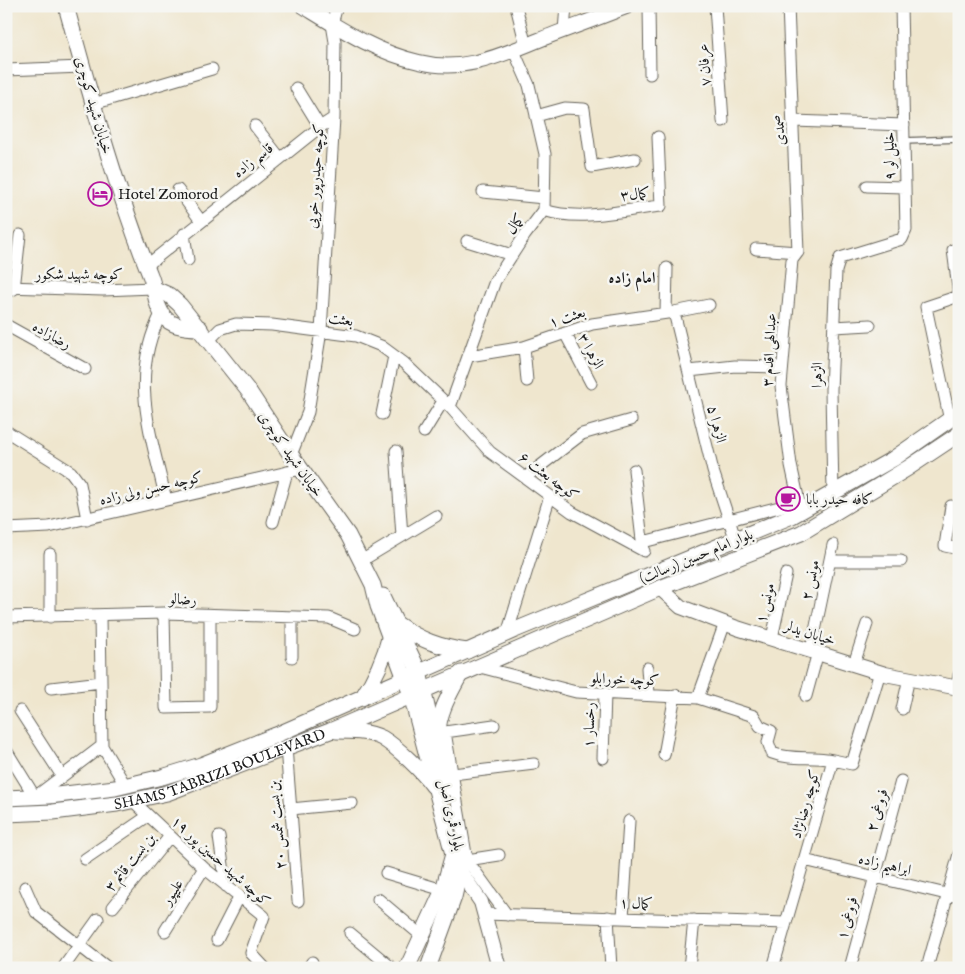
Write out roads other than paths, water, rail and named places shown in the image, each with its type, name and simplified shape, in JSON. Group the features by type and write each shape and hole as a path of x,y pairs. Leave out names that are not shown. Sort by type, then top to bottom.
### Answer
{"main road":[{"name":"خیابان شهید کوچری","path":"66,6 92,104 162,312"},
{"name":"خیابان شهید کوچری","path":"153,288 169,295 250,393 291,455 294,471 348,535 373,585 378,606 420,672 418,692"},
{"path":"162,312 165,318 177,325 204,335"},
{"name":"بلوار امام حسین (رسالت)","path":"420,672 507,634 736,541 800,506 833,494 893,459 955,417"},
{"name":"بلوار امام حسین (رسالت)","path":"418,692 660,588 802,533 951,445 959,434"},
{"name":"خیابان شهید کوچری","path":"393,629 405,679 418,692"},
{"path":"362,698 375,678 393,629 441,648 467,651"},
{"name":"SHAMS TABRIZI BOULEVARD","path":"6,798 125,785 201,765 420,672"},
{"path":"438,751 438,723 448,697 461,673"},
{"name":"SHAMS TABRIZI BOULEVARD","path":"6,814 53,812 167,793 330,731 418,692"},
{"name":"بلوار قمری اصل","path":"418,692 438,751 464,866 428,968"},
{"name":"بلوار قمری اصل","path":"407,968 423,937 443,890 452,854 418,692"},
{"path":"330,731 359,731 382,738 424,774 438,793"}],"street":[{"path":"303,6 332,24 384,50 418,62 441,66 471,65 520,49 628,6"},
{"path":"332,24 337,6"},
{"name":"کمال","path":"424,432 446,404 469,356 495,282 544,210 545,154 520,49 516,6"},
{"path":"564,31 566,6"},
{"path":"649,6 650,74"},
{"name":"عرفان ۷","path":"715,6 723,121"},
{"name":"صمدی","path":"788,6 798,252"},
{"name":"خلیل لو ۹","path":"840,258 902,239 906,230 901,6"},
{"name":"کوچه حیدرپور خویی","path":"291,455 308,412 321,331 334,118 335,42 332,24"},
{"path":"6,70 82,67"},
{"path":"92,104 212,70"},
{"path":"296,88 320,127"},
{"path":"536,116 565,108 584,110 592,168 635,159"},
{"name":"قاسم زاده","path":"146,266 280,158 334,118"},
{"path":"794,121 904,125"},
{"path":"255,126 280,158"},
{"name":"کمال۳","path":"544,210 558,215 587,214 662,206 658,137"},
{"path":"867,186 905,187"},
{"path":"178,190 201,221"},
{"path":"483,192 544,198"},
{"path":"184,234 188,260"},
{"path":"9,290 20,235"},
{"path":"467,242 512,255"},
{"path":"756,249 798,252"},
{"path":"953,250 958,296 926,307 955,417"},
{"name":"عبدالهی اقدم ۳","path":"798,252 792,260 781,386 791,465 800,506"},
{"name":"الزهرا","path":"833,494 831,390 836,271 840,258"},
{"name":"الزهرا ۵","path":"667,268 670,313 689,371 713,471 736,541"},
{"name":"کوچه شهید شکور","path":"9,290 153,288"},
{"name":"بعثت ۱","path":"469,356 524,347 592,324 670,313 709,305"},
{"path":"162,312 148,342 143,373 144,399 166,500"},
{"name":"بعثت","path":"204,335 236,324 356,336 381,346 446,404"},
{"name":"رضازاده","path":"6,325 85,370"},
{"path":"834,327 870,325"},
{"name":"الزهرا ۳","path":"565,333 591,383"},
{"path":"524,347 527,381"},
{"path":"382,414 394,356"},
{"path":"689,371 734,366 782,367"},
{"name":"کوچه بعثت ۶","path":"446,404 490,452 572,512 643,546"},
{"path":"526,477 582,434 631,420"},
{"path":"6,432 72,472 80,484 87,519"},
{"path":"396,451 402,536"},
{"path":"634,470 643,546 730,521 800,506"},
{"path":"273,522 294,471"},
{"name":"کوچه حسن ولی زاده","path":"6,529 48,528 294,471"},
{"path":"507,634 550,496"},
{"path":"951,506 945,546 959,549"},
{"path":"361,561 436,516"},
{"name":"مونس ۲","path":"806,696 833,545"},
{"path":"50,554 50,617"},
{"path":"830,561 900,561"},
{"name":"مونس ۱","path":"772,638 786,574"},
{"name":"خیابان یدلر","path":"660,588 681,607 725,623 880,672 909,678 958,684"},
{"path":"164,612 166,708 210,706 210,615"},
{"name":"رضالو","path":"6,617 164,612 329,618 355,629"},
{"path":"100,615 102,746 125,785"},
{"path":"292,617 292,657"},
{"path":"698,698 725,623"},
{"path":"854,664 867,624"},
{"name":"کوچه خورابلو","path":"476,666 576,692 675,695 698,698 754,716 760,726 771,732 768,742 772,753 782,757 816,756 834,760"},
{"path":"647,668 649,694"},
{"name":"کوچه رضانژاد","path":"773,968 834,760 852,764 880,672"},
{"path":"902,710 909,678"},
{"path":"51,688 101,682"},
{"name":"رخسار ۱","path":"603,758 605,693"},
{"path":"664,755 675,695"},
{"path":"20,711 62,776"},
{"path":"494,726 445,732 453,774 464,866 481,902 499,968"},
{"path":"6,750 35,796 102,746"},
{"name":"بن بست شمس ۲۰","path":"286,747 298,901"},
{"path":"453,774 534,764"},
{"name":"فروغی ۲","path":"874,877 901,781"},
{"name":"کوچه شهید حسین پور ۱۹","path":"132,800 204,868 264,916 251,953 265,968"},
{"path":"291,809 352,803"},
{"path":"85,859 148,816"},
{"path":"623,918 629,821"},
{"name":"بن بست قائم ۳","path":"113,907 170,836"},
{"path":"220,837 226,886"},
{"path":"927,968 953,895 959,854"},
{"path":"464,866 499,855"},
{"name":"ابراهیم زاده","path":"804,860 953,895"},
{"path":"464,866 507,915"},
{"name":"علیپور","path":"165,931 204,868"},
{"path":"386,873 443,890"},
{"name":"فروغی ۱","path":"850,968 874,877"},
{"path":"25,887 36,912 108,968"},
{"path":"217,940 239,897"},
{"path":"378,900 423,937"},
{"name":"کمال ۱","path":"484,914 786,923"},
{"path":"608,917 611,968"},
{"path":"63,968 98,919"},
{"path":"689,968 694,920"},
{"path":"350,933 392,968"}],"lane":[{"path":"904,142 959,140"}],"place":[{"name":"Hotel Zomorod","path":"100,194"},
{"name":"کافه حیدر بابا","path":"788,499"}],"district":[{"name":"امام زاده","path":"632,277"}]}
